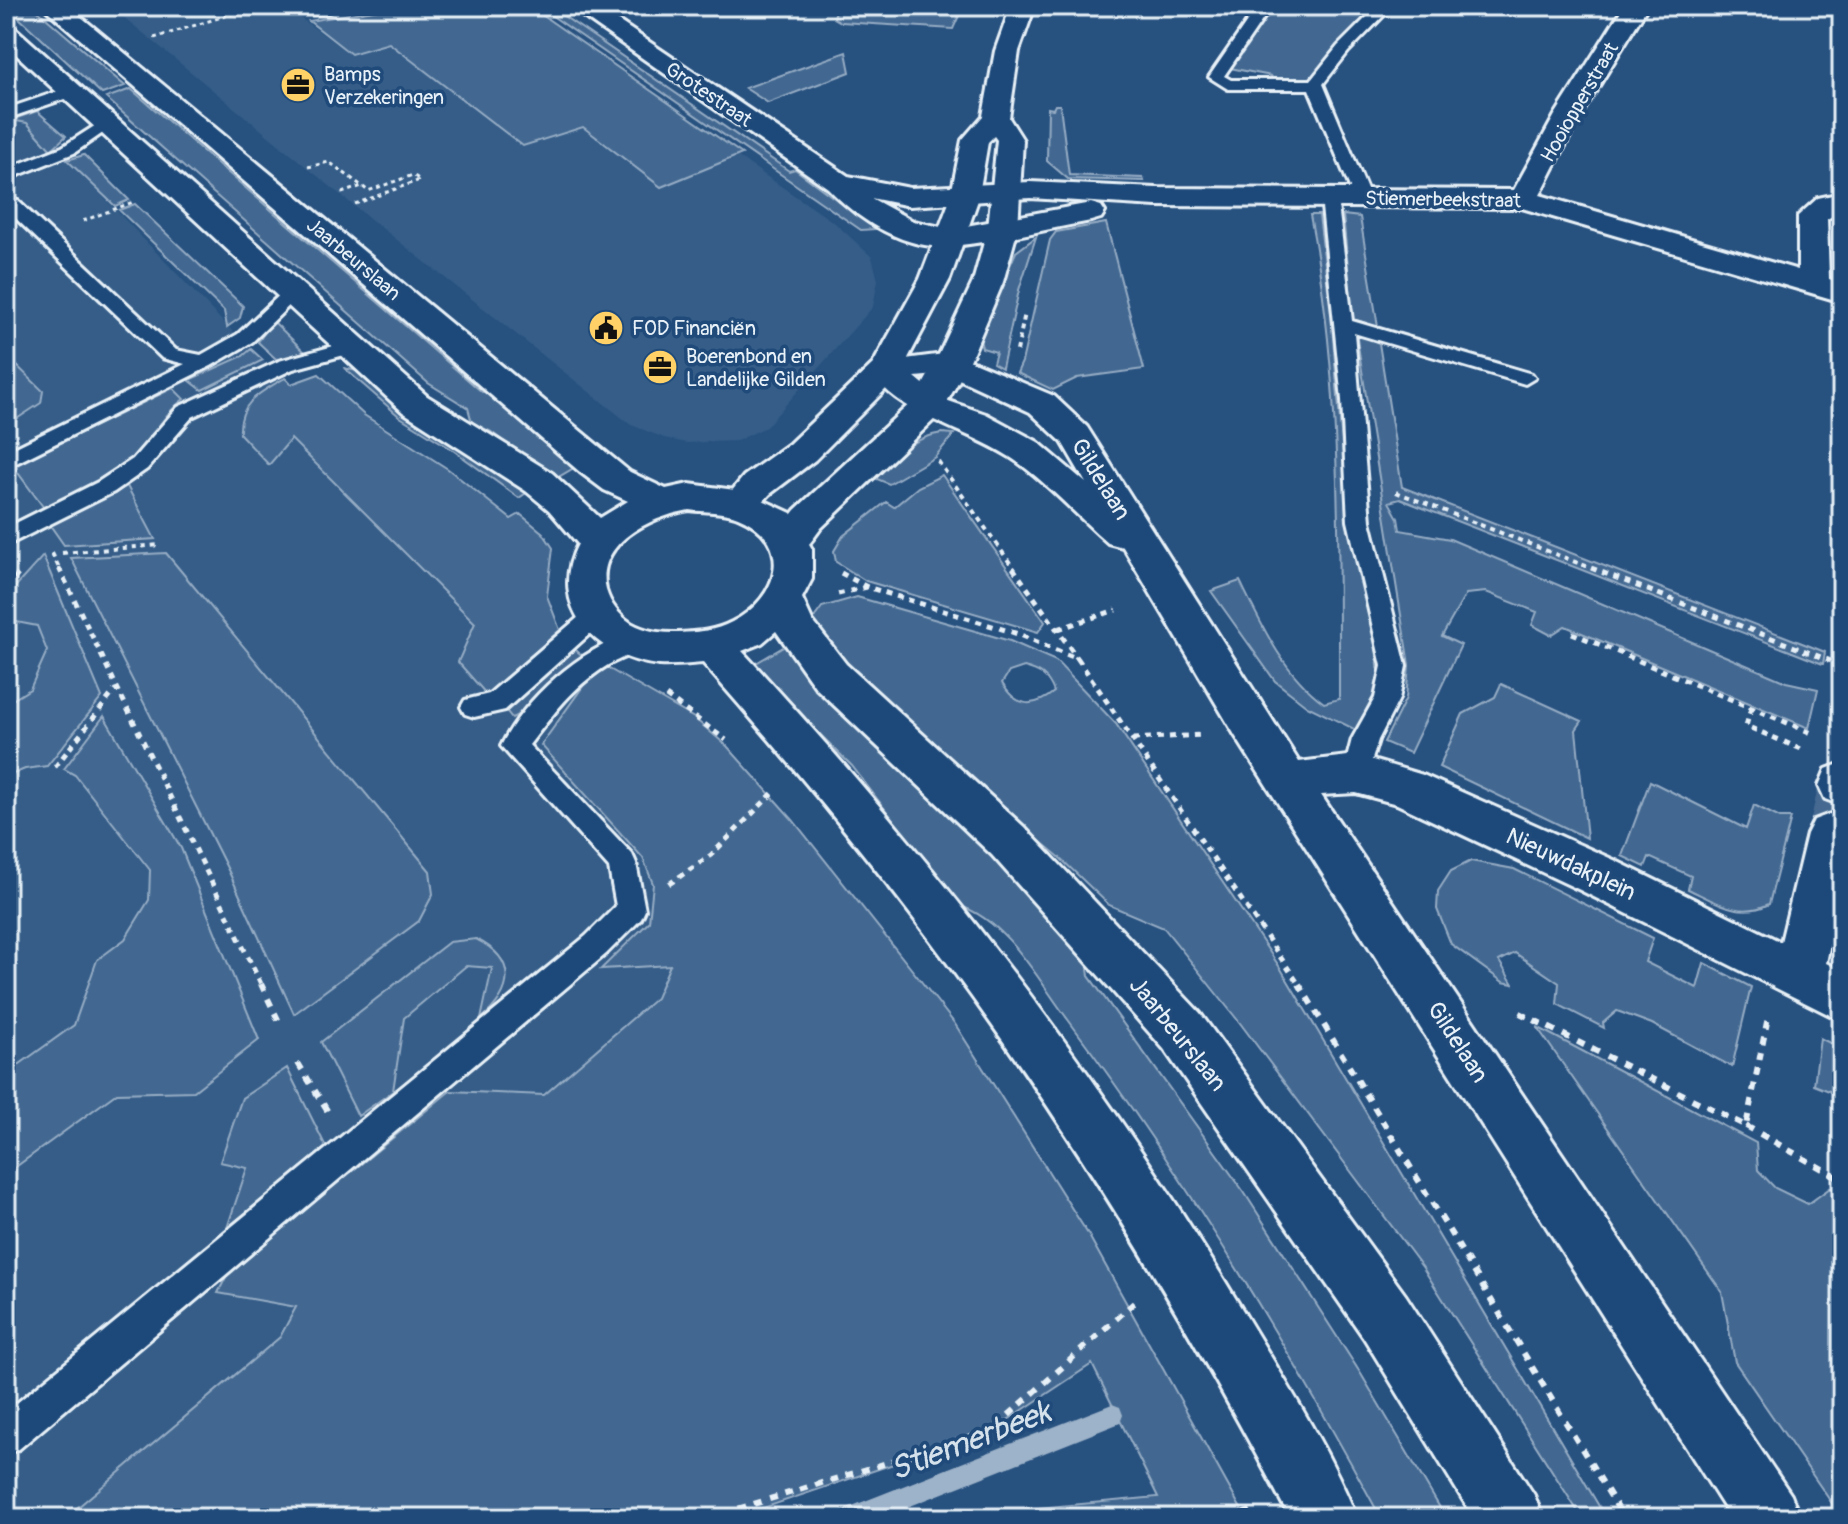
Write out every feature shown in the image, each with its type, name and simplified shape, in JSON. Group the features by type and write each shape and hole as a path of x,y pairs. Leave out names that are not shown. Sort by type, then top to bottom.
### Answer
{"street":[{"name":"Jaarbeurslaan","path":"54,6 593,463 617,481 661,502"},
{"name":"Grotestraat","path":"580,6 839,183 865,209 891,224 933,237 950,238 1003,228"},
{"path":"741,502 757,485 802,452 886,370 935,279 965,194 975,140 996,118 1007,51 1023,6"},
{"name":"Hooiopperstraat","path":"1524,199 1568,115 1636,6"},
{"path":"6,32 415,404 483,445 549,491 579,516 598,543"},
{"path":"791,540 808,519 928,406 952,363 988,282 1003,228 1010,140 996,118"},
{"name":"Grotestraat","path":"839,183 910,197 1007,191"},
{"name":"Stiemerbeekstraat","path":"1007,191 1156,197 1524,199 1828,288 1812,216 1828,204 1842,202"},
{"name":"Stiemerbeekstraat","path":"1003,228 1156,197"},
{"path":"886,370 952,363"},
{"name":"Gildelaan","path":"952,363 1042,404 1075,435 1290,783 1768,1518"},
{"name":"Gildelaan","path":"886,370 928,406 974,422 1025,450 1152,563"},
{"path":"716,497 741,502 763,511 780,524 791,540 797,564 784,601 766,620 742,636 712,646 670,650 632,642 611,631 595,616 587,599 584,580 588,561 598,543 615,526 661,502 716,497"},
{"name":"Jaarbeurslaan","path":"784,601 794,627 831,676 1008,841 1182,1031 1385,1317 1511,1518"},
{"path":"712,646 772,711 931,903 1086,1112 1266,1404 1325,1518"},
{"name":"Nieuwdakplein","path":"1290,783 1328,775 1356,774 1407,788 1597,875 1784,992 1842,997"},
{"path":"1784,992 1830,834"}],"lane":[{"path":"295,6 302,10 337,6"},
{"path":"1265,6 1216,77 1228,85 1315,84"},
{"path":"1315,84 1343,49 1386,6"},
{"path":"1315,84 1362,197"},
{"path":"6,114 71,92"},
{"path":"6,175 68,150 107,123"},
{"path":"1329,197 1352,400 1359,521 1394,666 1387,699 1365,739 1356,774"},
{"path":"6,204 12,205 169,354 204,362"},
{"path":"6,461 204,362 245,338 292,294"},
{"path":"1343,324 1525,378"},
{"path":"6,538 106,487 140,464 185,412 286,365 352,347"},
{"path":"474,707 496,703 595,616"},
{"path":"6,1436 584,955 631,910 622,863 514,746 564,682 601,657 632,642"}],"path":[{"path":"145,40 238,12 235,10 248,6"},
{"path":"304,168 329,162 368,191 413,175 420,180 349,206"},
{"path":"349,191 362,186"},
{"path":"87,219 138,200"},
{"path":"938,461 1276,946 1624,1518"},
{"path":"1356,477 1831,661"},
{"path":"46,543 281,1026"},
{"path":"52,554 160,545"},
{"path":"840,572 867,587 1018,634 1078,659"},
{"path":"1058,629 1116,610"},
{"path":"1572,633 1814,734"},
{"path":"55,767 116,689"},
{"path":"663,694 734,748"},
{"path":"1751,708 1746,726 1810,753"},
{"path":"1132,739 1191,738 1208,734"},
{"path":"768,781 786,802"},
{"path":"631,910 711,855 776,790"},
{"path":"1746,1126 1784,992"},
{"path":"1520,1013 1746,1126 1842,1180"},
{"path":"298,1063 334,1122"},
{"path":"708,1518 991,1431 1144,1294"}],"shaded area":[{"path":"6,6 32,6 125,86 102,94"},
{"path":"110,6 284,6 350,54 389,43 522,146 583,127 661,187 737,156 835,223 872,257 878,280 873,307 766,427 737,441 686,443 631,425 354,206"},
{"path":"397,6 529,6 742,154 661,187 583,127 523,146 389,43 351,54 309,21"},
{"path":"538,6 549,6 789,171 795,169 876,229 861,230"},
{"path":"837,6 962,9 953,29 841,22 834,18"},
{"path":"1271,6 1374,6 1333,51 1311,81 1274,80 1271,76 1230,68"},
{"path":"846,52 850,72 768,103 745,88"},
{"path":"131,89 482,392 497,391 577,466 555,479 490,431 472,423 468,408 428,383 106,98"},
{"path":"6,102 66,158 226,325 605,689 666,850 696,988 97,1518 6,1518"},
{"path":"1055,105 1060,105 1069,175 1143,178 1144,181 1068,179 1047,161 1048,108 1053,109"},
{"path":"37,111 66,136 51,150 27,123 11,120"},
{"path":"84,155 129,200 115,206 67,160"},
{"path":"135,204 243,306 240,318 227,327 224,311 119,210"},
{"path":"1310,215 1319,215 1331,314 1349,528 1376,647 1380,683 1356,730 1307,706 1275,681 1211,591 1240,581 1275,648 1297,678 1324,703 1339,699 1338,517 1333,396 1328,335"},
{"path":"1343,215 1360,217 1378,327 1353,319"},
{"path":"1106,223 1144,369 1077,378 1053,390 1017,373 1050,240 1056,232"},
{"path":"1036,237 1019,290 1002,368 993,363 996,352 982,348 979,335 1016,252"},
{"path":"273,321 309,356 276,359 258,342"},
{"path":"1356,333 1379,343 1402,487 1825,652 1823,664 1400,499 1389,502 1398,518 1400,530 1450,539 1786,682 1818,689 1809,728 1565,626 1551,635 1532,625 1537,612 1486,592 1466,594 1442,636 1461,645 1410,753 1384,742 1406,698 1409,665"},
{"path":"251,349 263,360 202,390 189,380 243,356"},
{"path":"6,355 43,391 41,403 6,426"},
{"path":"344,368 357,371 403,409 529,491 519,498 450,448 400,417"},
{"path":"319,374 364,415 448,469 511,519 520,514 543,533 553,548 547,596 560,630 487,695 458,662 475,623 291,439 269,465 240,434 243,414 259,394 285,378 291,384"},
{"path":"173,388 184,399 128,465 93,486 44,508 13,466"},
{"path":"942,433 954,434 935,457 889,484 872,477 913,444"},
{"path":"942,475 1045,622 1038,632 866,581 836,562 834,551 843,536 886,502 894,507 918,487"},
{"path":"127,486 155,539 64,545 50,525"},
{"path":"166,553 430,871 433,894 419,921 294,1014 229,872 71,558"},
{"path":"43,556 102,697 47,766 25,769 6,777 6,704 30,689 47,651 37,626 6,620 6,597"},
{"path":"857,597 1010,641 1056,661 1116,724 1281,969 1606,1518 1582,1518 1423,1268 1240,1023 1164,928 1109,905 1058,856 980,792 837,657 809,625 822,607","holes":["1024,667 1039,672 1054,692 1032,703 1013,697 1002,683 1009,672"]},
{"path":"785,646 890,757 1024,878 1086,952 1089,976 1244,1192 1361,1374 1446,1518 1381,1518 1272,1327 1195,1202 1033,970 992,924 958,905 852,766 751,666"},
{"path":"572,647 584,657 562,671 533,707 512,718 504,708"},
{"path":"606,667 694,718 727,746 793,820 955,1024 1088,1234 1246,1518 992,1518 1016,1510 1158,1497 1092,1364 991,1431 734,1518 65,1518 280,1337 296,1307 218,1293 228,1273 450,1091 544,1095 656,998 670,965 601,969 649,922 653,884 643,858 541,745 584,685"},
{"path":"1501,684 1582,721 1576,730 1587,838 1439,767 1463,714 1495,697"},
{"path":"104,716 181,848 259,1040 194,1091 117,1093 6,1174 6,1074 74,1025 97,960 125,939 149,900 150,870 75,775 64,769"},
{"path":"1650,781 1746,829 1754,805 1780,818 1791,818 1769,904 1748,910 1728,907 1688,889 1691,876 1649,857 1645,867 1622,856"},
{"path":"1471,861 1514,869 1653,938 1645,962 1697,988 1704,963 1751,987 1732,1067 1652,1024 1617,1011 1603,1023 1604,1028 1557,1004 1559,983 1515,953 1499,961 1513,984 1503,982 1451,944 1437,909 1438,891 1451,871"},
{"path":"476,939 490,947 505,966 507,976 500,998 481,1019 492,968 466,966 404,1018 393,1091 358,1116 321,1042 449,942"},
{"path":"1537,1027 1756,1143 1758,1170 1775,1188 1808,1204 1830,1188 1842,1195 1842,1518 1735,1362 1722,1292"},
{"path":"1820,1038 1842,1049 1842,1096 1814,1085"},
{"path":"287,1068 326,1147 227,1228 247,1168 220,1162 242,1098"}],"waterway":[{"name":"Stiemerbeek","path":"850,1518 1112,1415"}],"tunnel":[{"path":"1830,834 1841,786"}],"place":[{"name":"Bamps Verzekeringen","path":"298,85"},
{"name":"FOD Financiën","path":"606,328"},
{"name":"Boerenbond en Landelijke Gilden","path":"660,367"}]}
